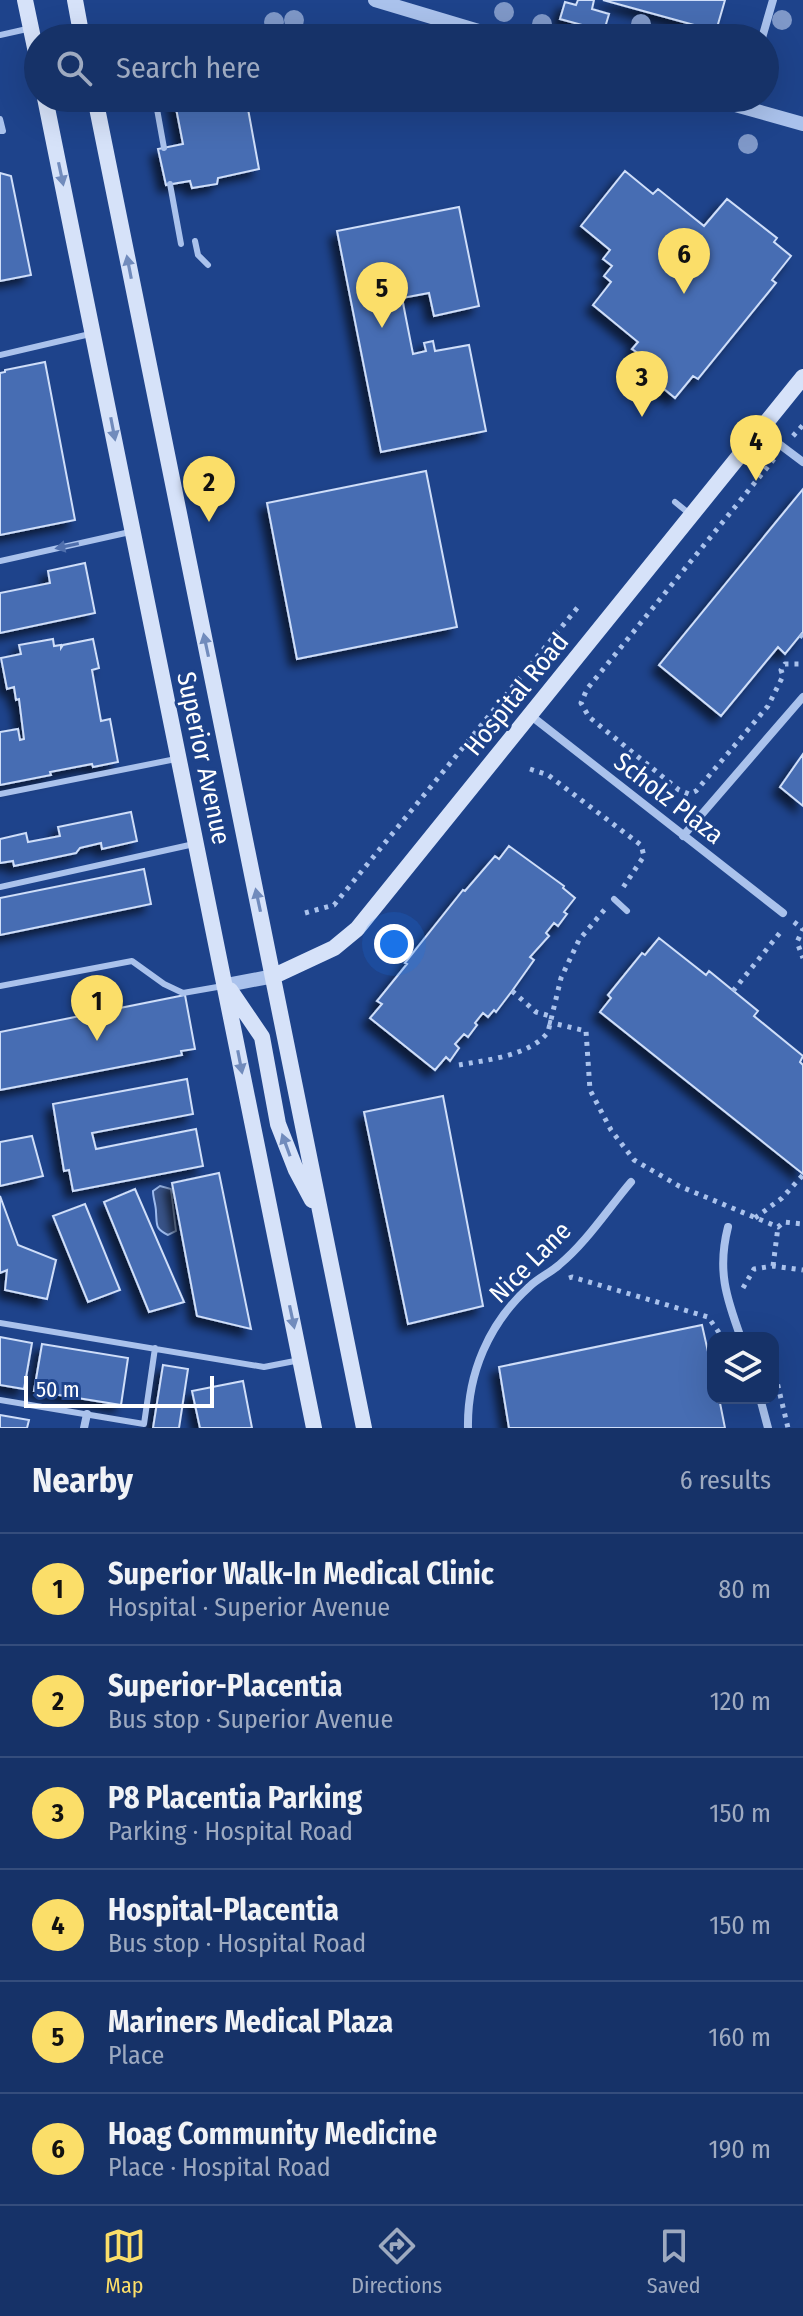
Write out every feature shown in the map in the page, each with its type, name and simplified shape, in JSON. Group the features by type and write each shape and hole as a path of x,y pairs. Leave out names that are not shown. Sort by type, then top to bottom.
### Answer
{"main road":[{"path":"25,0 30,24"},
{"path":"75,0 79,24"},
{"name":"Superior Avenue","path":"48,112 227,985 240,1065 314,1428"},
{"name":"Superior Avenue","path":"98,112 364,1428"},
{"name":"Hospital Road","path":"274,976 334,948 357,929 802,379"},
{"path":"227,985 262,1037 278,1124 287,1150 321,1215"}],"street":[{"path":"375,0 455,24"},
{"path":"766,24 773,0"},
{"path":"769,112 803,124"},
{"path":"759,429 803,462"},
{"path":"683,836 803,697"},
{"name":"Scholz Plaza","path":"530,715 783,913"},
{"name":"Hospital Road","path":"227,985 274,976"},
{"name":"Nice Lane","path":"468,1428 472,1377 503,1313 531,1285 560,1264 631,1182"},
{"path":"728,1227 722,1273 739,1332"},
{"path":"762,1404 768,1428"},
{"path":"84,1428 87,1414"}],"lane":[{"path":"0,35 24,30"},
{"path":"158,112 164,148"},
{"path":"0,119 3,131 0,131"},
{"path":"170,184 181,244"},
{"path":"195,241 198,255 208,265"},
{"path":"0,355 93,333"},
{"path":"675,502 691,515"},
{"path":"0,561 133,531"},
{"path":"0,794 180,758"},
{"path":"0,887 197,843"},
{"path":"614,899 627,911"},
{"path":"0,986 132,961 164,984 183,993 227,985"},
{"path":"0,1323 264,1367 301,1360"},
{"path":"0,1400 144,1424 155,1348"}],"path":[{"path":"803,425 587,689 581,703 589,717 679,790 689,794 696,791 768,706 783,676 781,670 785,664 803,664"},
{"path":"305,913 334,905 578,607"},
{"path":"459,1065 511,1054 544,1037 561,978 579,940 635,873 644,856 641,845 548,775 530,769"},
{"path":"733,991 797,911"},
{"path":"803,929 797,942 803,958"},
{"path":"512,991 536,1012 586,1031 590,1090 611,1130 634,1160 679,1186 778,1227"},
{"path":"755,1218 782,1198 803,1175"},
{"path":"773,1266 778,1227 784,1222 803,1224"},
{"path":"745,1300 742,1286 754,1269 773,1266 803,1270"},
{"path":"564,1282 572,1277 708,1317 718,1332"},
{"path":"779,1390 788,1428"}],"water":[{"path":"160,1186 171,1189 176,1231 168,1235 159,1229 157,1223 153,1191"}],"building":[{"path":"578,0 594,0 592,9 609,14 606,24 578,24 560,19 565,2 576,5"},
{"path":"603,0 725,0 718,24 690,24"},
{"path":"177,112 249,112 259,169 218,178 217,184 192,188 190,181 166,185 158,149 183,144"},
{"path":"625,171 653,194 658,189 704,226 727,199 777,238 774,242 791,256 772,280 776,283 698,379 693,376 675,398 635,365 642,356 632,349 638,342 593,305 611,282 604,276 612,266 603,259 610,250 581,226"},
{"path":"0,173 11,176 31,275 0,281"},
{"path":"459,207 479,306 434,316 429,293 402,298 413,354 426,351 424,343 433,341 435,351 469,345 486,431 381,452 337,231"},
{"path":"45,362 75,520 0,535 0,373"},
{"path":"426,471 457,627 297,659 267,503"},
{"path":"803,489 803,632 785,654 778,647 721,716 659,665"},
{"path":"85,563 95,613 0,633 0,593 50,583 48,571"},
{"path":"53,639 54,646 61,645 61,648 93,639 99,668 92,670 101,721 110,719 118,762 50,772 51,775 0,785 0,732 18,729 20,740 24,739 19,699 16,700 14,687 7,689 1,658 21,654 19,645"},
{"path":"803,754 803,806 780,787"},
{"path":"131,812 137,841 102,849 101,843 80,848 76,853 14,866 13,861 0,863 0,839 26,833 28,842 60,836 58,827"},
{"path":"509,846 564,886 575,898 558,926 554,923 546,933 549,936 530,957 534,960 496,1012 494,1010 488,1017 483,1013 468,1037 464,1034 455,1044 459,1048 450,1061 446,1057 435,1070 370,1018 382,1004 377,1001 463,890 495,856 499,859"},
{"path":"144,869 151,904 0,935 0,898"},
{"path":"659,938 706,975 709,971 758,1011 754,1016 803,1056 800,1062 803,1065 803,1174 600,1012 611,998 608,995 642,953 645,955"},
{"path":"185,995 195,1049 181,1051 182,1055 0,1090 0,1032"},
{"path":"187,1079 193,1114 92,1133 96,1149 196,1129 203,1166 73,1191 69,1170 64,1171 53,1104"},
{"path":"443,1096 483,1306 408,1324 364,1112"},
{"path":"32,1136 43,1176 0,1186 0,1142"},
{"path":"219,1173 251,1329 197,1316 172,1183"},
{"path":"135,1189 184,1302 149,1312 104,1202"},
{"path":"0,1196 18,1245 56,1260 47,1299 5,1290 7,1270 0,1273"},
{"path":"85,1204 120,1290 88,1302 53,1216"},
{"path":"702,1325 707,1347 707,1404 720,1404 725,1428 509,1428 499,1367"},
{"path":"0,1337 32,1343 24,1389 0,1385"},
{"path":"42,1344 128,1358 121,1405 34,1391"},
{"path":"163,1365 188,1369 179,1428 153,1428"},
{"path":"243,1381 252,1428 200,1428 192,1391"},
{"path":"0,1415 29,1420 27,1428 0,1428"}],"place":[{"name":"Hoag Community Medicine","path":"684,294"},
{"name":"Mariners Medical Plaza","path":"382,328"},
{"name":"P8 Placentia Parking","path":"642,417"},
{"name":"Hospital-Placentia","path":"756,481"},
{"name":"Superior-Placentia","path":"209,522"},
{"name":"Superior Walk-In Medical Clinic","path":"97,1041"}]}
